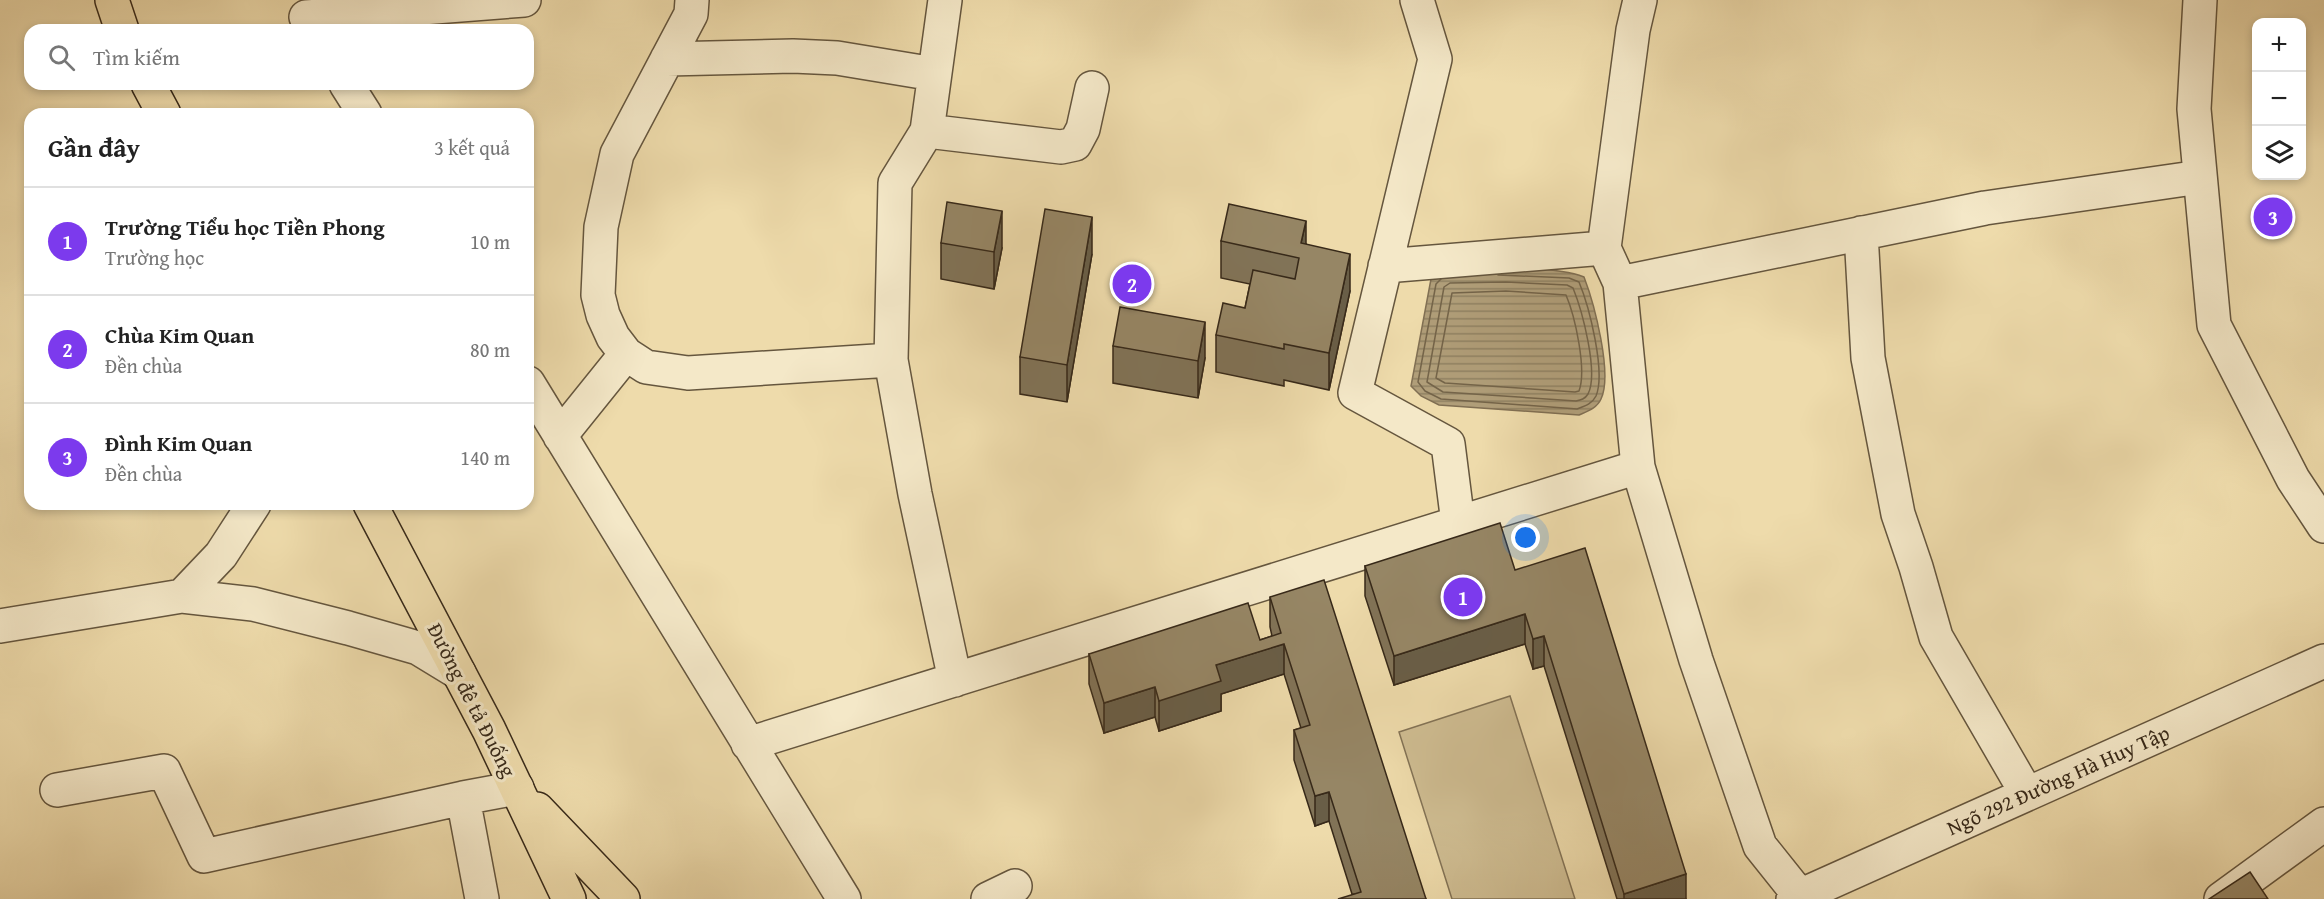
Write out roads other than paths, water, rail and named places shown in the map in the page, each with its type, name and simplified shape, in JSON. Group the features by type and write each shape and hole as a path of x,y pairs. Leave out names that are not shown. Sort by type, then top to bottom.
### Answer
{"main road":[{"path":"112,0 121,24"},
{"path":"151,90 161,108"},
{"name":"Đường đê tả Đuống","path":"373,510 517,788 569,899"},
{"path":"517,788 623,899"}],"street":[{"path":"305,16 524,0"},
{"path":"692,0 691,14 616,154 601,227 598,295 603,315 613,337 626,354 646,367 688,373 891,360"},
{"path":"945,0 927,131 895,183 891,360 915,494 955,680"},
{"path":"1417,0 1435,59 1354,393 1448,444 1458,524"},
{"path":"1640,0 1633,30 1604,248 1620,283 1638,467 1696,660 1761,846 1797,897"},
{"path":"2200,0 2194,109 2214,325 2293,479 2324,526"},
{"path":"667,59 804,56 837,58 934,74"},
{"path":"927,131 1061,147 1075,144 1083,129 1092,88"},
{"path":"350,90 361,108"},
{"path":"1620,283 1985,208 2200,177"},
{"path":"1861,234 1868,358 1898,514 1936,637 2026,794"},
{"path":"1385,266 1604,248"},
{"path":"560,436 626,354"},
{"path":"534,393 844,899"},
{"path":"748,744 1638,467"},
{"path":"182,596 221,555 250,510"},
{"path":"0,626 182,596 253,604 348,628 418,648 459,673"},
{"name":"Ngõ 292 Đường Hà Huy Tập","path":"1797,897 2324,661"},
{"path":"57,790 164,771 204,856 517,788"},
{"path":"463,798 482,899"},
{"path":"2221,899 2324,824"}],"water":[{"path":"1445,269 1553,270 1584,277 1593,304 1604,356 1604,388 1597,405 1579,415 1439,405 1421,396 1411,386 1431,279"}],"place":[{"name":"Đình Kim Quan","path":"2273,217"},
{"name":"Chùa Kim Quan","path":"1132,284"},
{"name":"Trường Tiểu học Tiền Phong","path":"1463,597"}]}
